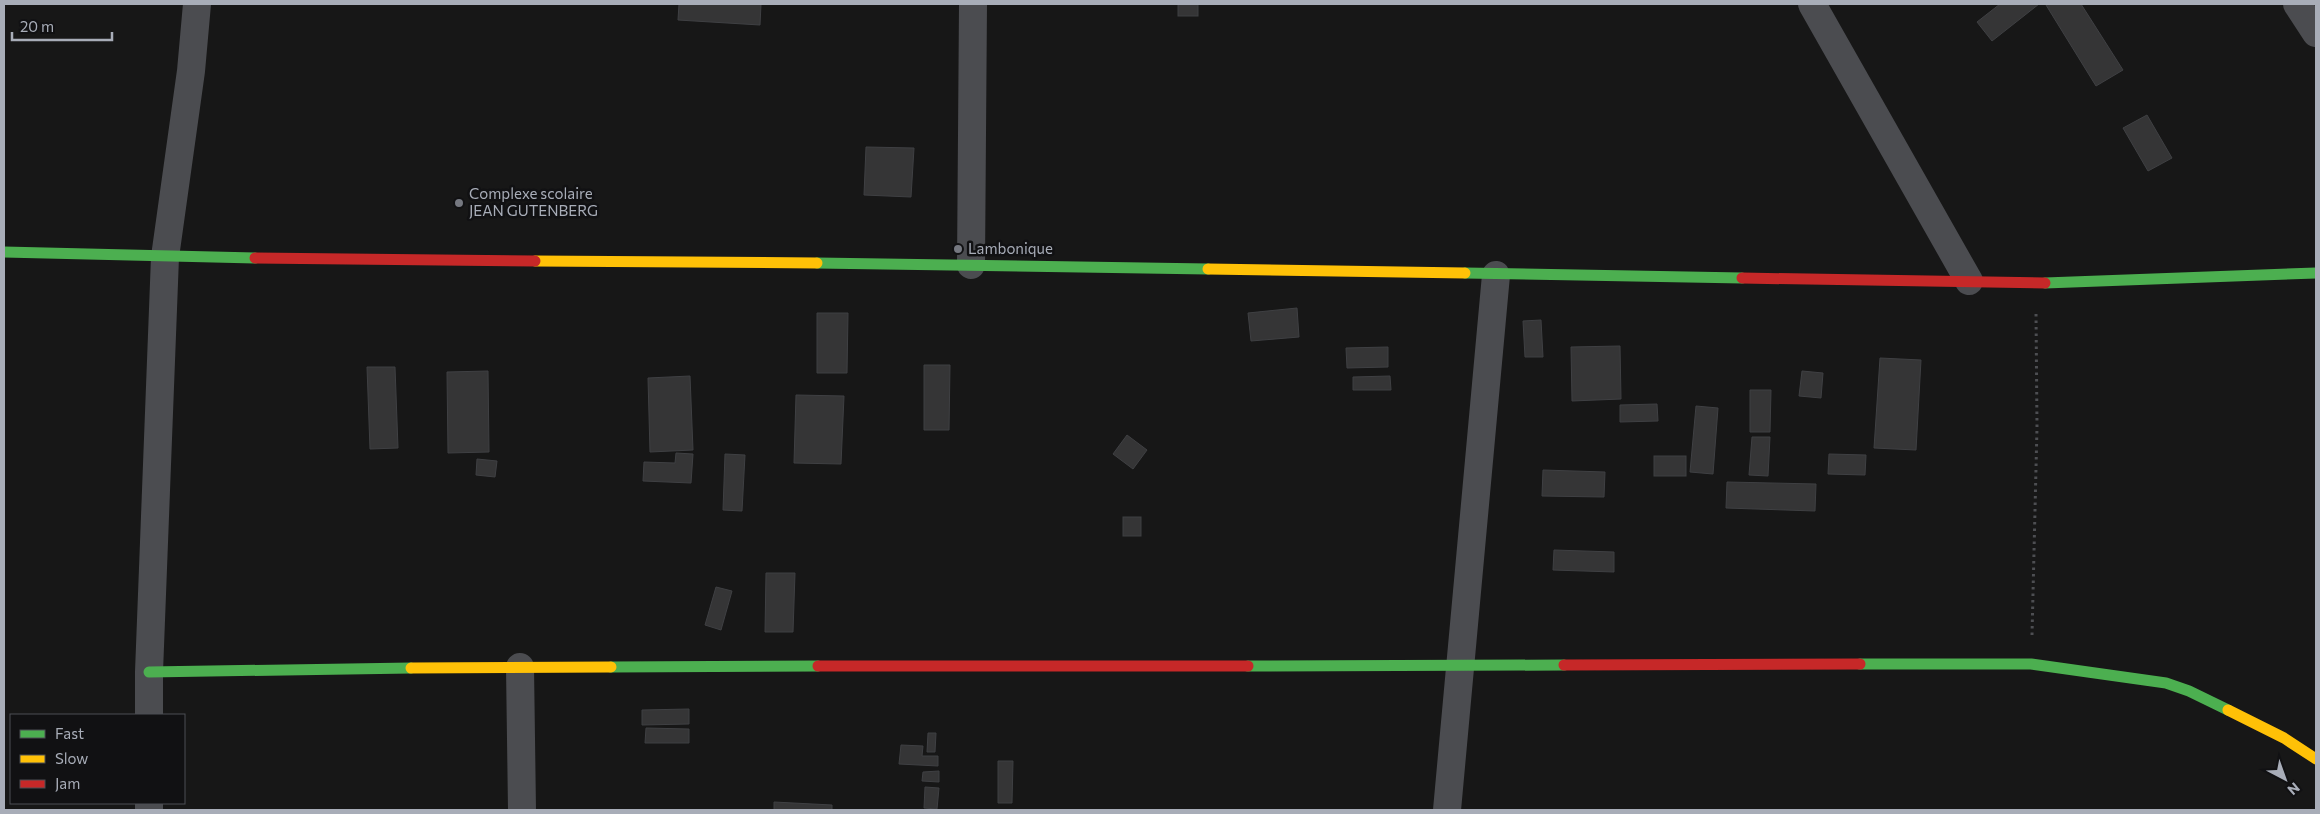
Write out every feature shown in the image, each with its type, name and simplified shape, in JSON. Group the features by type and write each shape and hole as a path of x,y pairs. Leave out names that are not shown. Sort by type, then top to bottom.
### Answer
{"street":[{"path":"149,714 165,256 191,71 197,4"},
{"path":"971,265 973,4"},
{"path":"1812,4 1969,281"},
{"path":"2296,4 2316,33"},
{"path":"4,252 165,256 971,265 2036,283 2316,273"},
{"path":"1447,810 1496,275"},
{"path":"149,672 520,667 2031,664 2166,683 2189,691 2284,738 2316,759"},
{"path":"520,667 522,810"}],"path":[{"path":"2031,664 2036,484 2036,283"}],"building":[{"path":"679,4 761,4 760,25 678,20"},
{"path":"1178,4 1198,4 1198,16 1178,16"},
{"path":"2000,4 2039,4 1992,41 1977,22"},
{"path":"2047,4 2081,4 2123,70 2096,86"},
{"path":"2147,115 2172,158 2148,171 2123,128"},
{"path":"866,147 914,148 911,197 864,195"},
{"path":"1297,308 1299,337 1251,341 1248,313"},
{"path":"817,313 848,313 847,373 817,373"},
{"path":"1541,320 1543,357 1525,357 1523,321"},
{"path":"1620,346 1621,399 1572,401 1571,347"},
{"path":"1388,347 1388,367 1347,368 1346,348"},
{"path":"1880,358 1921,360 1916,450 1874,448"},
{"path":"924,365 950,365 949,430 924,430"},
{"path":"367,367 395,367 398,448 370,449"},
{"path":"488,371 489,452 448,453 447,372"},
{"path":"1802,371 1823,373 1821,398 1799,396"},
{"path":"690,376 693,450 650,452 648,378"},
{"path":"1390,376 1391,390 1353,390 1353,377"},
{"path":"1750,390 1771,390 1770,432 1750,432"},
{"path":"796,395 844,396 841,464 794,463"},
{"path":"1657,404 1658,421 1620,422 1620,405"},
{"path":"1696,406 1718,408 1713,474 1690,472"},
{"path":"1127,435 1147,450 1133,469 1113,454"},
{"path":"1752,437 1770,437 1768,476 1749,475"},
{"path":"676,453 693,454 691,483 643,481 644,462 675,463"},
{"path":"725,454 745,455 742,511 723,510"},
{"path":"1829,454 1866,455 1865,475 1828,474"},
{"path":"1654,456 1686,456 1686,476 1654,476"},
{"path":"477,459 497,461 495,477 476,475"},
{"path":"1543,470 1605,472 1604,497 1542,496"},
{"path":"1727,482 1816,484 1815,511 1726,508"},
{"path":"1123,517 1141,517 1141,536 1123,536"},
{"path":"1554,550 1614,552 1614,572 1553,570"},
{"path":"766,573 795,573 793,632 765,632"},
{"path":"716,587 732,591 721,630 705,625"},
{"path":"689,709 689,724 642,725 642,710"},
{"path":"646,728 689,729 689,743 645,743"},
{"path":"928,733 936,733 935,752 927,752"},
{"path":"901,745 923,746 922,756 938,756 938,766 899,764"},
{"path":"998,761 1013,761 1012,803 998,803"},
{"path":"939,771 939,782 922,781 923,772"},
{"path":"925,787 939,788 937,809 924,808"},
{"path":"774,802 832,805 832,810 774,810"}],"traffic: fast":[{"path":"4,252 255,258"},
{"path":"817,263 1208,269"},
{"path":"1465,273 1742,278"},
{"path":"2045,283 2316,273"},
{"path":"1860,664 2031,664 2166,683 2189,691 2228,710"},
{"path":"1248,666 1564,665"},
{"path":"611,667 818,666"},
{"path":"149,672 411,668"}],"traffic: slow":[{"path":"535,261 817,263"},
{"path":"1208,269 1465,273"},
{"path":"411,668 611,667"},
{"path":"2228,710 2284,738 2316,759"}],"traffic: jam":[{"path":"255,258 535,261"},
{"path":"1742,278 2045,283"},
{"path":"1564,665 1860,664"},
{"path":"818,666 1248,666"}],"place":[{"name":"Complexe scolaire JEAN GUTENBERG","path":"459,203"},
{"name":"Lambonique","path":"958,249"}]}
